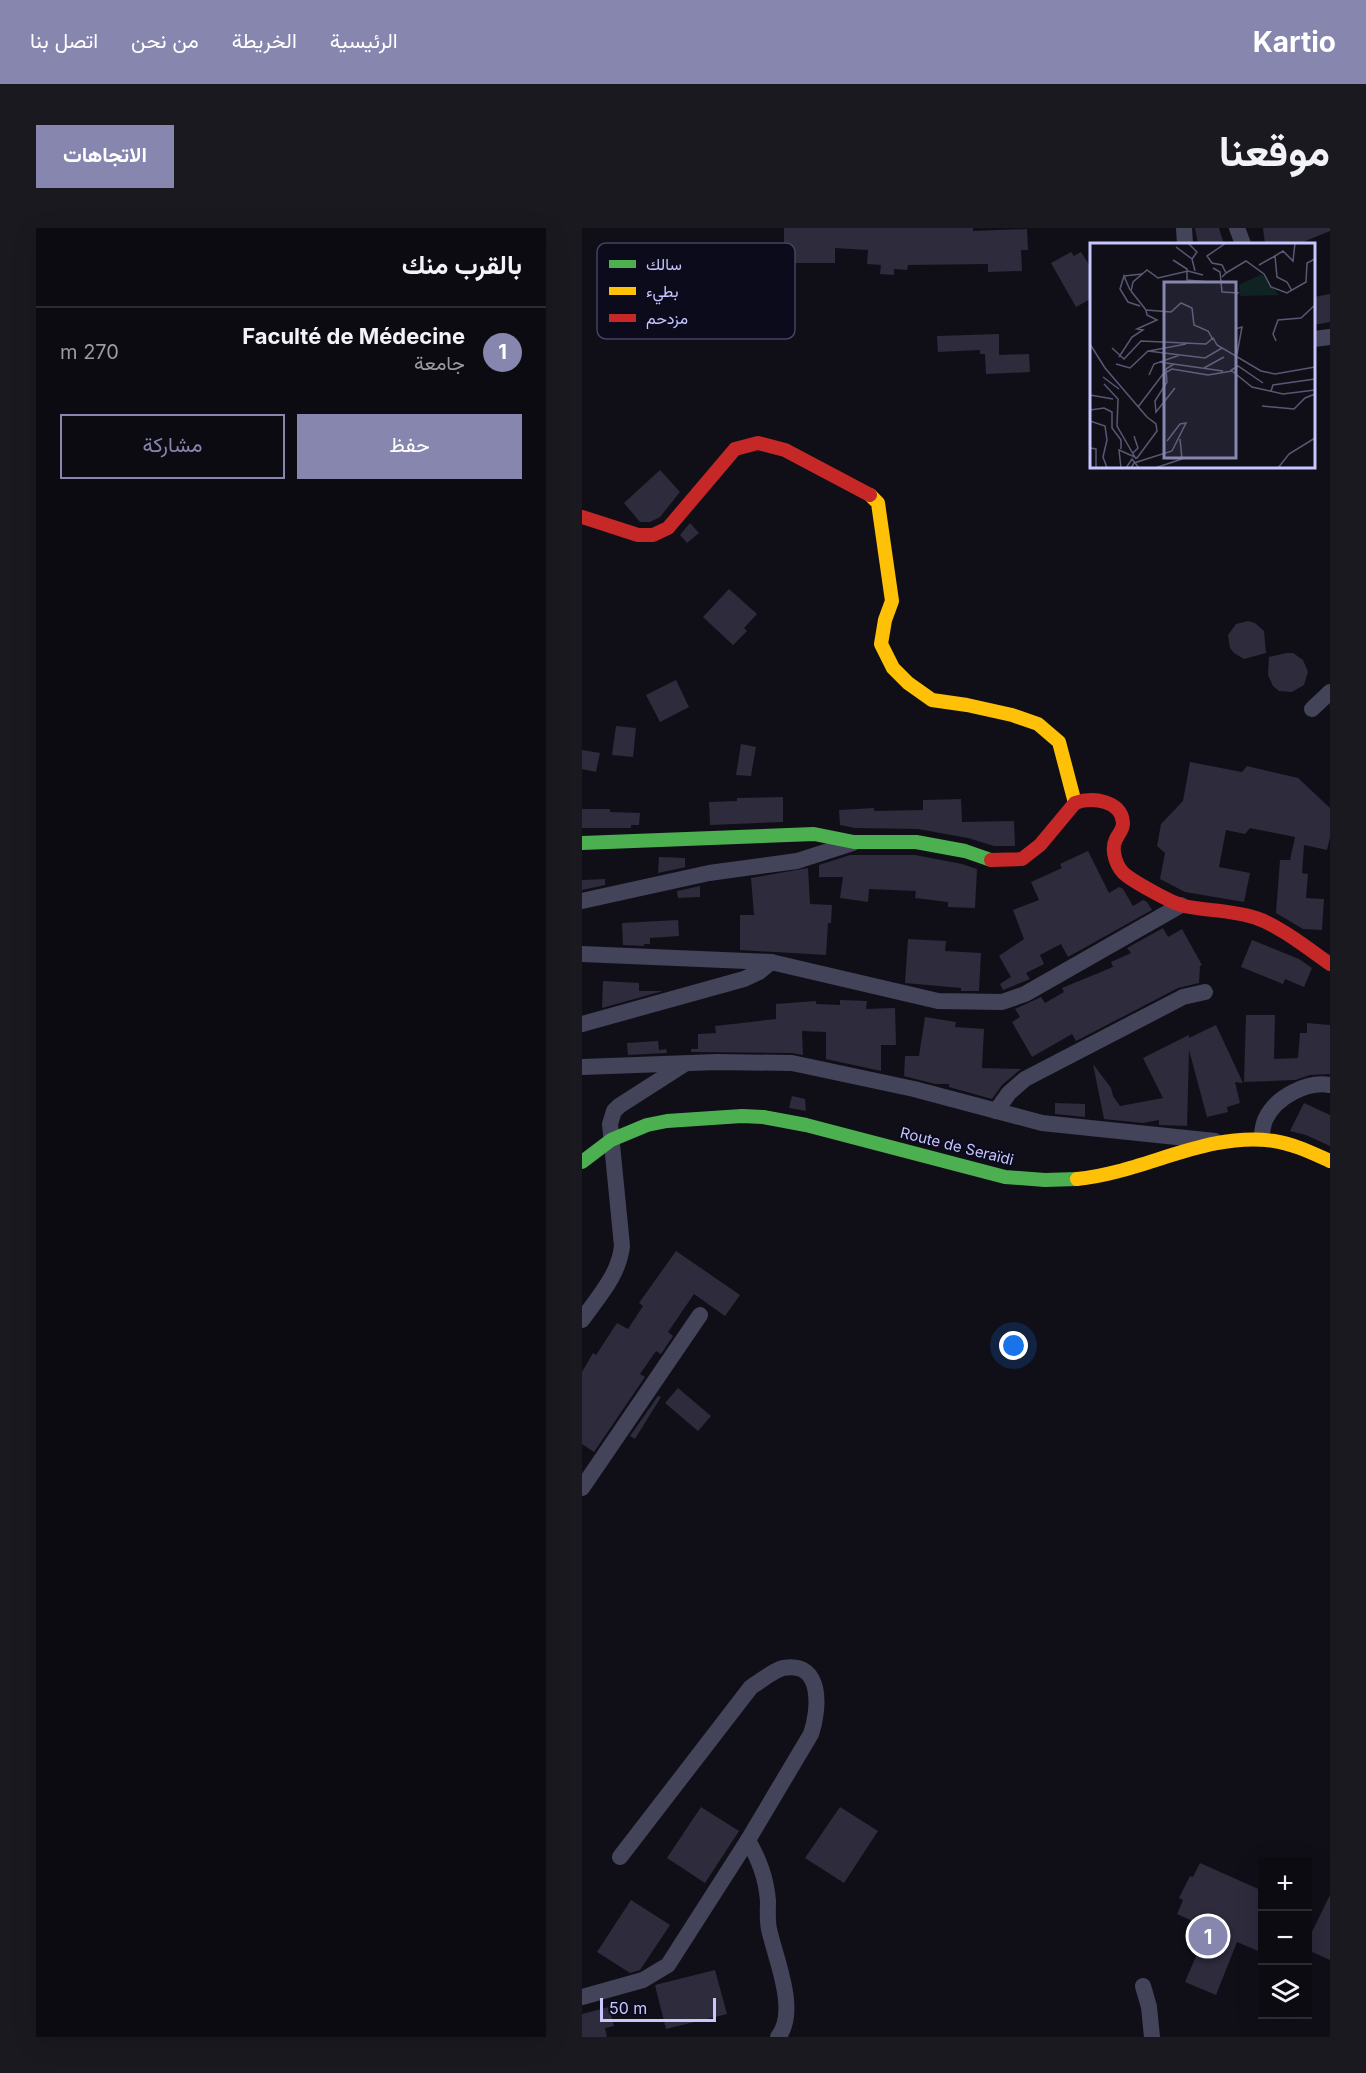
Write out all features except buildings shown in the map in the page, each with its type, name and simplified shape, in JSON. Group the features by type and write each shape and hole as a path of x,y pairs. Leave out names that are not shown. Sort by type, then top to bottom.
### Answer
{"street":[{"path":"1237,228 1243,243"},
{"path":"1315,339 1330,338"},
{"path":"582,517 638,535 653,535 668,528 735,449 758,443 785,450 869,494 878,503 888,567 892,601 885,620 881,644 893,668 933,700 1012,715 1038,724 1059,741 1075,803"},
{"path":"1312,709 1330,692"},
{"path":"582,843 814,834 854,842 916,842 966,851 992,860 1022,859 1040,845 1075,803 1081,800 1110,803 1120,812 1122,829 1114,842 1114,850 1122,872 1181,905 1257,918 1291,937 1330,964"},
{"path":"582,901 709,873 797,861 854,842"},
{"path":"582,954 771,962 938,1001 1002,1002 1026,994 1181,905"},
{"path":"582,1024 744,979 759,972 771,962"},
{"path":"996,1111 1009,1093 1025,1079 1184,997 1205,992"},
{"path":"582,1067 717,1062 792,1063 914,1089 1042,1123 1226,1142"},
{"path":"582,1320 615,1273 621,1256 622,1246 610,1124 614,1111 684,1064"},
{"path":"1261,1139 1266,1119 1278,1102 1299,1089 1322,1083 1330,1085"},
{"name":"Route de Seraïdi","path":"582,1162 611,1140 638,1128 667,1121 742,1116 763,1117 806,1125 1005,1177 1057,1181 1111,1174 1226,1142 1261,1139 1288,1143 1313,1151 1330,1161"},
{"path":"582,1488 700,1315"},
{"path":"582,1997 643,1980 668,1965 748,1840 811,1734 816,1718 817,1702 815,1686 808,1675 797,1669 779,1670 751,1687 620,1857"},
{"path":"748,1840 761,1864 765,1878 768,1926 786,1998 785,2023 778,2037"},
{"path":"1143,1986 1149,2007 1152,2037"}],"traffic: fast":[{"path":"582,843 814,834 854,842 916,842 965,851 991,860"},
{"path":"582,1162 611,1140 647,1125 667,1121 742,1116 763,1117 806,1125 1005,1177 1045,1180 1077,1179"}],"traffic: slow":[{"path":"870,495 878,503 892,601 885,620 881,644 893,668 908,683 932,700 1012,715 1038,724 1059,742 1075,803"},
{"path":"1077,1179 1126,1169 1200,1147 1249,1140 1289,1144 1330,1161"}],"traffic: jam":[{"path":"582,517 638,535 653,535 668,528 735,449 758,443 785,450 870,495"},
{"path":"991,860 1022,859 1040,845 1075,803 1090,800 1105,802 1117,809 1121,815 1123,825 1114,844 1114,854 1123,873 1127,876 1155,893 1184,906 1238,913 1265,921 1294,938 1330,964"}],"place":[{"name":"Faculté de Médecine","path":"1208,1936"}]}
